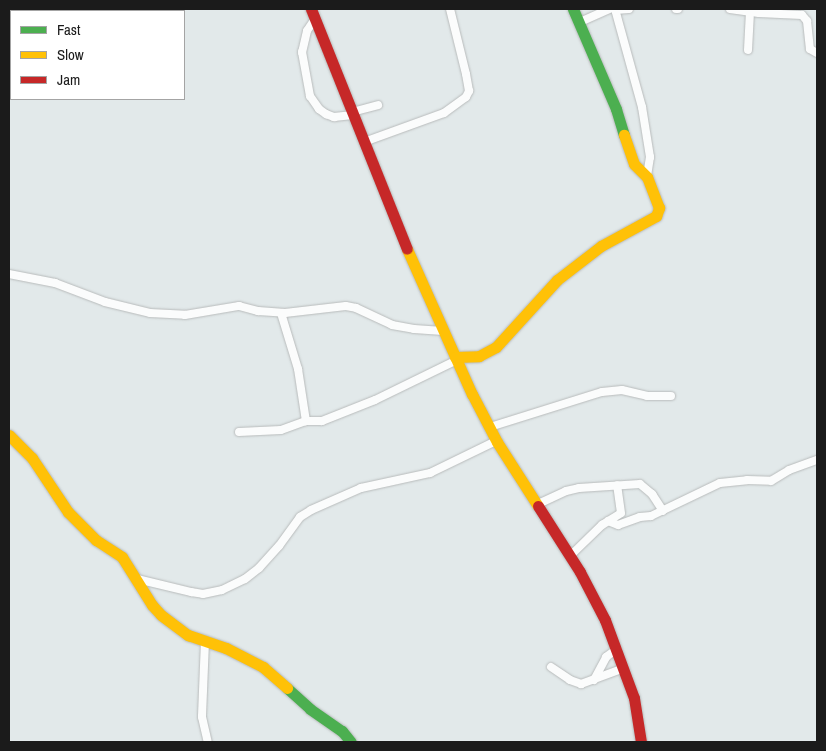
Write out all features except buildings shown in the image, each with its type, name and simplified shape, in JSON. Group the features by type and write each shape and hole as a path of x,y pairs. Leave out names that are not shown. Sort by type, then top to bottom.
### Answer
{"street":[{"path":"364,142 444,113 466,97 469,90 450,9"},
{"path":"239,432 285,429 306,421 322,421 356,408 456,358 480,356 496,348 557,280 601,246 656,216 659,203 646,177 632,160 616,109 574,9"},
{"path":"580,22 613,9 629,9"},
{"path":"613,9 642,107 650,157 646,177"},
{"path":"730,9 805,17 810,48 817,53"},
{"path":"748,50 750,12"},
{"path":"313,14 417,274 443,331 496,441 570,556 592,594 617,649 634,698 641,742"},
{"path":"313,14 302,52 310,96 319,109 334,117 353,114 378,105"},
{"path":"9,274 54,283 104,302 141,312 185,315 239,306 258,311 281,313 352,306 392,324 414,329 443,331"},
{"path":"281,313 298,369 306,421"},
{"path":"490,427 602,392 622,390 647,396 672,396"},
{"path":"9,435 32,458 68,512 96,540 122,557 152,605 161,615 188,635 226,648 263,667 310,709 342,731 351,742"},
{"path":"137,579 203,594 222,590 245,579 259,568 279,546 300,517 311,510 361,488 430,474 496,441"},
{"path":"608,521 618,525 663,511 720,483 747,480 771,481 790,470 817,460"},
{"path":"536,505 566,491 640,484 645,487 663,511"},
{"path":"570,556 608,521 620,513 617,485"},
{"path":"205,641 202,717 208,742"},
{"path":"594,680 606,657 617,649"},
{"path":"551,667 576,683 586,683 624,668"}],"traffic: fast":[{"path":"573,9 616,109 624,135"},
{"path":"287,688 310,709 342,731 351,742"}],"traffic: slow":[{"path":"455,357 479,356 496,347 557,280 601,246 656,216 659,208 647,177 634,164 624,135"},
{"path":"407,249 472,394 497,442 538,506"},
{"path":"9,435 32,458 68,512 96,540 122,557 152,605 161,615 188,635 226,648 263,667 287,688"}],"traffic: jam":[{"path":"311,9 407,249"},
{"path":"538,506 580,572 605,620 634,698 641,742"}]}
